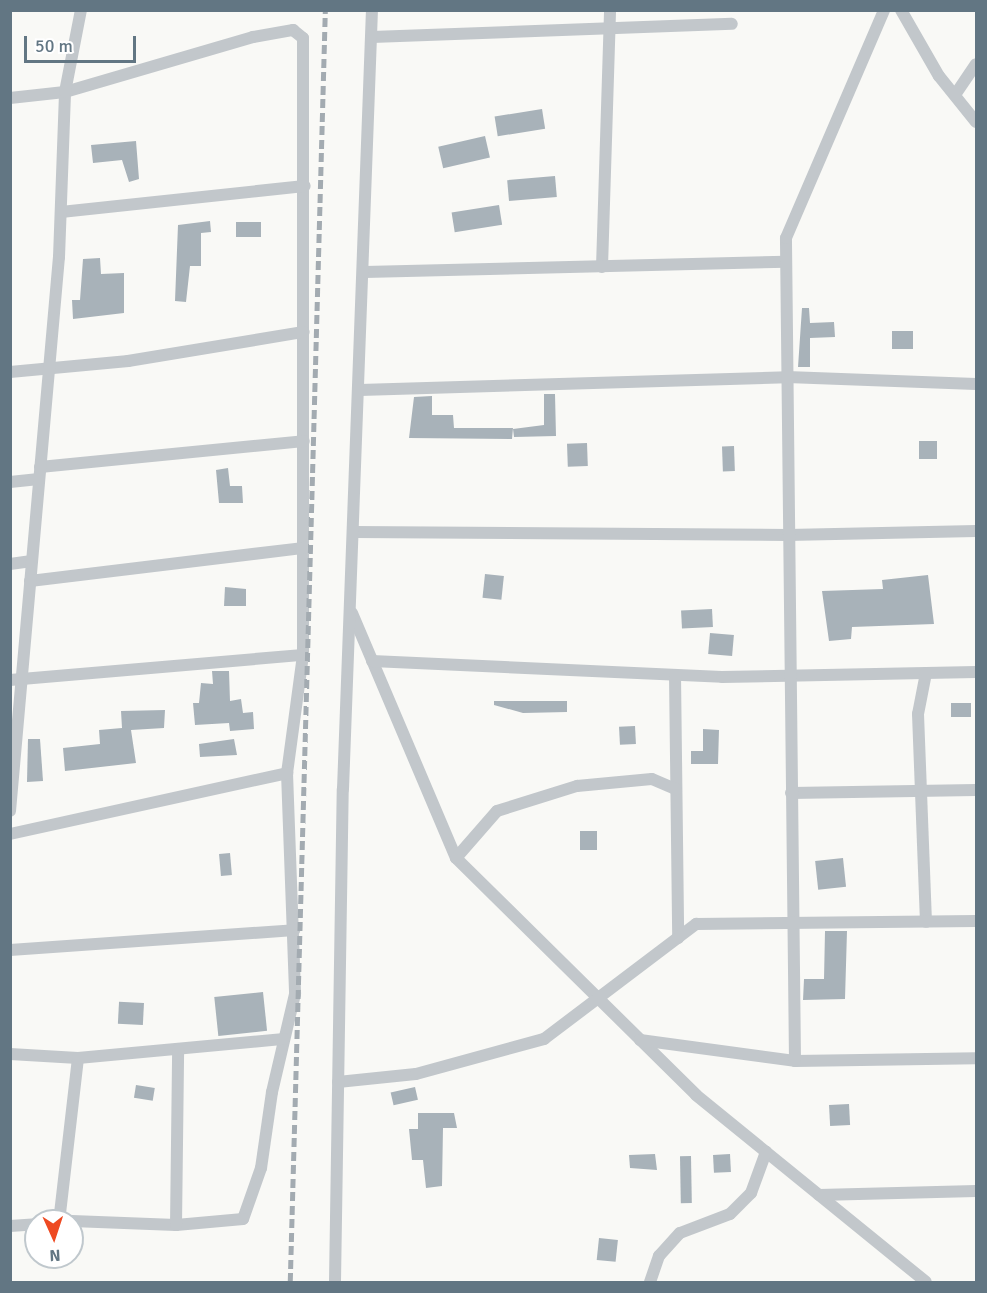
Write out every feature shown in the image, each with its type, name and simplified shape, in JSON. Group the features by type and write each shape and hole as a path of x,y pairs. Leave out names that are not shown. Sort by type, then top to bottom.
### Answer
{"street":[{"path":"10,811 16,680 30,581 50,367 61,212 65,92 81,10"},
{"path":"335,1282 350,610 365,272 372,10"},
{"path":"602,267 610,10"},
{"path":"795,1061 786,237 884,10"},
{"path":"901,10 954,95 976,122"},
{"path":"372,37 732,24"},
{"path":"10,98 65,92 253,37 293,30 303,38 305,48 303,655 287,773 295,994 284,1039 261,1168 243,1219 176,1225 84,1221"},
{"path":"954,95 976,64"},
{"path":"61,212 305,186"},
{"path":"365,272 786,262"},
{"path":"10,372 128,361 304,332"},
{"path":"360,390 787,377 976,384"},
{"path":"10,482 40,473 304,441"},
{"path":"354,532 788,535 976,531"},
{"path":"30,581 304,548"},
{"path":"10,564 32,561"},
{"path":"350,610 456,858 696,1095 926,1282"},
{"path":"16,680 303,655"},
{"path":"372,661 675,675 789,676 976,672"},
{"path":"926,673 918,714 923,791 926,922"},
{"path":"675,675 678,938"},
{"path":"10,834 156,806 287,773"},
{"path":"456,858 474,833 497,811 508,807 577,786 652,779 676,789"},
{"path":"791,793 976,790"},
{"path":"338,1082 416,1074 544,1040 596,997 696,924 793,925 976,921"},
{"path":"10,950 294,930"},
{"path":"10,1054 78,1058 284,1039"},
{"path":"640,1040 795,1061 976,1058"},
{"path":"176,1225 178,1050"},
{"path":"60,1209 78,1058"},
{"path":"650,1282 659,1256 680,1233 730,1214 751,1193 766,1152"},
{"path":"819,1196 976,1191"}],"building":[{"path":"542,109 545,129 498,136 495,117"},
{"path":"485,136 490,157 443,168 438,147"},
{"path":"136,141 139,179 129,182 122,160 93,163 91,145"},
{"path":"555,176 557,197 509,201 507,180"},
{"path":"499,205 502,225 455,232 452,213"},
{"path":"210,221 211,232 201,233 201,266 190,266 186,302 175,301 178,225"},
{"path":"236,222 261,222 261,237 236,237"},
{"path":"100,258 101,274 124,273 124,313 73,319 72,300 80,300 83,259"},
{"path":"802,308 809,308 810,323 834,322 835,337 810,338 810,367 798,367"},
{"path":"892,331 913,331 913,349 892,349"},
{"path":"544,394 555,394 556,436 514,437 513,429 544,425"},
{"path":"432,396 432,415 453,415 454,428 513,428 512,439 409,438 414,397"},
{"path":"919,441 937,441 937,459 919,459"},
{"path":"587,443 588,466 568,467 567,444"},
{"path":"722,446 734,446 735,471 723,471"},
{"path":"228,468 230,486 242,486 243,503 219,503 216,470"},
{"path":"485,574 504,576 501,600 482,598"},
{"path":"928,575 934,624 852,627 851,639 829,641 822,591 883,589 882,580"},
{"path":"225,587 246,589 246,606 224,606"},
{"path":"712,609 713,627 682,629 681,611"},
{"path":"710,633 734,635 732,656 708,654"},
{"path":"212,671 229,671 230,701 241,699 243,713 253,712 254,729 230,731 229,723 195,725 193,703 199,703 201,683 213,684"},
{"path":"494,701 567,701 567,712 523,713 494,705"},
{"path":"951,703 971,703 971,717 951,717"},
{"path":"165,710 164,728 131,730 136,763 65,771 63,748 100,744 99,730 122,728 121,711"},
{"path":"635,726 636,744 620,745 619,727"},
{"path":"703,729 719,730 718,764 691,764 691,751 703,751"},
{"path":"28,739 40,739 43,781 27,782"},
{"path":"234,739 237,755 200,757 199,744"},
{"path":"580,831 597,831 597,850 580,850"},
{"path":"230,853 232,875 221,876 219,854"},
{"path":"843,858 846,887 818,890 815,861"},
{"path":"825,931 847,931 845,999 803,1000 804,979 824,979"},
{"path":"263,992 267,1031 218,1036 214,997"},
{"path":"119,1002 144,1003 143,1025 118,1024"},
{"path":"136,1085 155,1088 153,1101 134,1098"},
{"path":"415,1087 418,1100 394,1105 391,1093"},
{"path":"849,1104 850,1125 830,1126 829,1105"},
{"path":"418,1113 454,1113 457,1128 443,1128 442,1186 426,1188 423,1160 412,1160 409,1129 418,1129"},
{"path":"655,1154 657,1170 630,1168 629,1155"},
{"path":"730,1154 731,1172 714,1173 713,1155"},
{"path":"680,1156 691,1156 692,1203 681,1203"},
{"path":"599,1238 618,1240 616,1262 597,1260"}],"railway":[{"path":"290,1282 325,10"}]}
